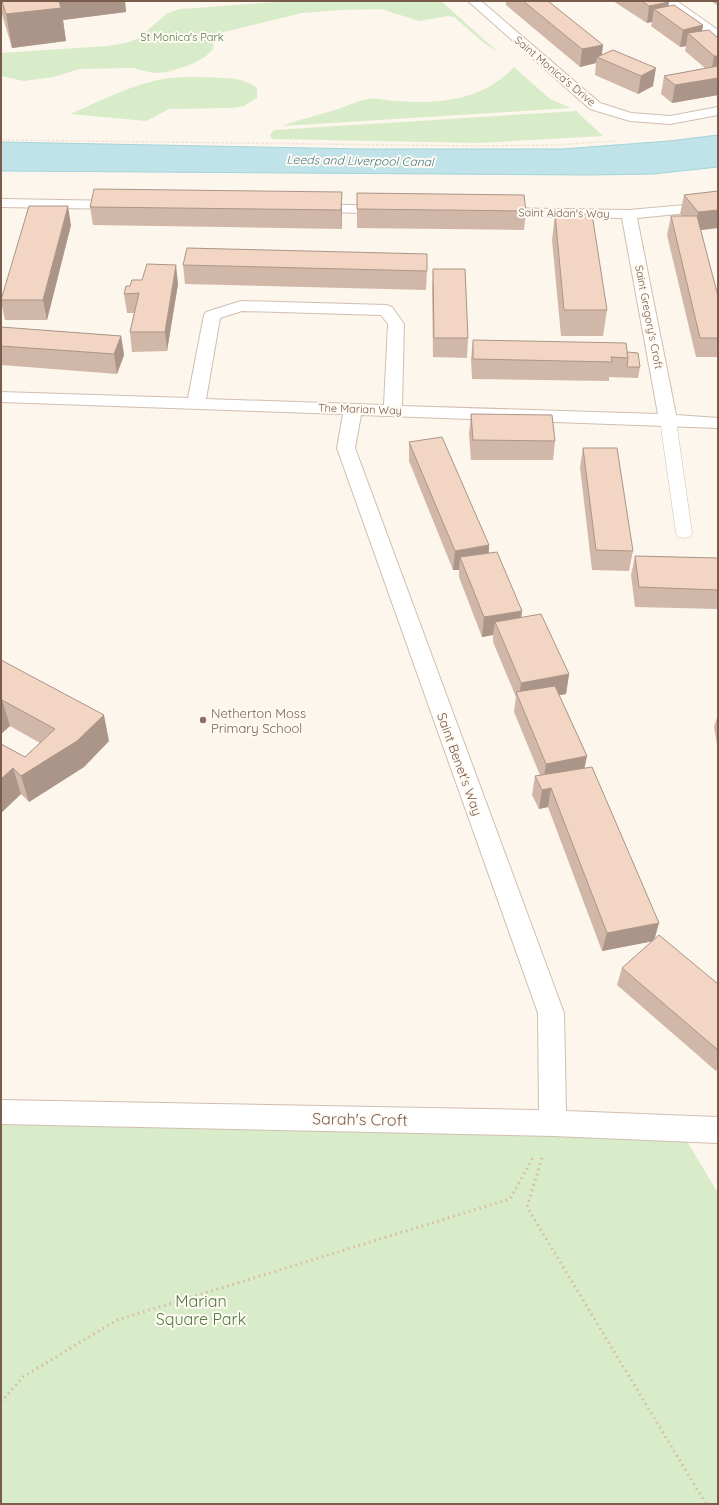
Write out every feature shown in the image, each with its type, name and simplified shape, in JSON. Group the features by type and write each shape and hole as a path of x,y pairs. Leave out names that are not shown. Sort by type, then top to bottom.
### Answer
{"street":[{"name":"Saint Monica's Drive","path":"474,1 595,106 630,117 670,120 718,111"},
{"path":"669,1 718,36"},
{"path":"1,203 136,205"},
{"name":"Saint Aidan's Way","path":"478,211 629,214 718,206"},
{"path":"295,208 399,210"},
{"name":"Saint Gregory's Croft","path":"629,214 668,420"},
{"path":"196,404 212,314 241,306 386,310 396,324 393,410"},
{"name":"The Marian Way","path":"1,397 393,410 718,423"},
{"name":"Saint Benet's Way","path":"352,409 346,448 550,1013 553,1123"},
{"name":"Sarah's Croft","path":"1,1112 553,1123 718,1130"}],"lane":[{"path":"668,420 684,533"}],"path":[{"path":"1,140 476,146 552,145 620,140"},
{"path":"1,1402 23,1377 117,1320 510,1199 553,1123"},
{"path":"553,1123 527,1207 706,1504"}],"green space":[{"name":"St Monica's Park","path":"291,1 441,1 499,53 484,43 454,17 448,16 419,21 381,9 341,10 302,13 220,33 214,36 213,49 205,57 190,65 167,72 153,73 133,68 80,69 54,77 24,81 1,76 1,53 107,46 126,43 137,39 168,13 180,9"},
{"path":"514,67 550,99 571,108 282,126 339,109 356,102 376,98 393,101 429,102 460,98 488,87 502,78"},
{"path":"181,77 230,78 244,81 257,88 257,98 244,106 233,108 169,109 146,121 70,114 118,93 156,80"},
{"path":"576,111 603,136 479,143 272,139 270,135 274,130"},
{"name":"Marian Square Park","path":"1,1112 679,1128 718,1193 718,1504 1,1504"}],"water":[{"name":"Leeds and Liverpool Canal","path":"718,135 718,167 653,174 587,175 1,171 1,142 362,149 562,149 669,141"}],"building":[{"path":"2,1 59,1 61,8 6,14"},
{"path":"523,1 548,1 603,45 582,49"},
{"path":"642,1 668,1 669,2 649,6"},
{"path":"674,5 703,25 683,30 654,9"},
{"path":"709,30 718,38 718,56 714,56 688,33"},
{"path":"613,50 656,68 641,76 597,57"},
{"path":"718,66 718,78 675,85 664,76"},
{"path":"94,189 342,192 341,210 90,207"},
{"path":"718,191 718,210 698,212 684,195"},
{"path":"357,193 524,195 526,211 357,209"},
{"path":"29,206 68,206 43,300 1,300"},
{"path":"555,214 592,214 607,310 564,310"},
{"path":"671,216 697,216 718,296 718,338 700,338"},
{"path":"187,248 427,254 427,271 183,265"},
{"path":"147,264 176,265 165,332 130,332 139,293 124,294 126,286 130,286 132,280 142,280"},
{"path":"433,269 465,269 468,338 434,338"},
{"path":"1,327 121,336 114,354 1,346"},
{"path":"473,340 626,343 628,358 611,357 612,362 473,359"},
{"path":"627,352 638,353 640,367 627,367"},
{"path":"471,414 552,415 555,441 473,440"},
{"path":"442,437 489,545 455,551 409,442"},
{"path":"583,448 617,448 633,551 596,550"},
{"path":"497,552 522,611 484,617 460,557"},
{"path":"635,556 718,558 718,590 639,587"},
{"path":"541,614 569,674 521,683 495,622"},
{"path":"1,660 104,715 77,741 21,776 13,768 1,779 1,744 25,757 55,729 1,700"},
{"path":"555,686 587,756 546,764 516,692"},
{"path":"592,767 659,923 607,933 551,788 542,790 535,776"},
{"path":"659,935 718,984 718,1050 622,968"}],"place":[{"name":"Netherton Moss Primary School","path":"203,720"}]}
